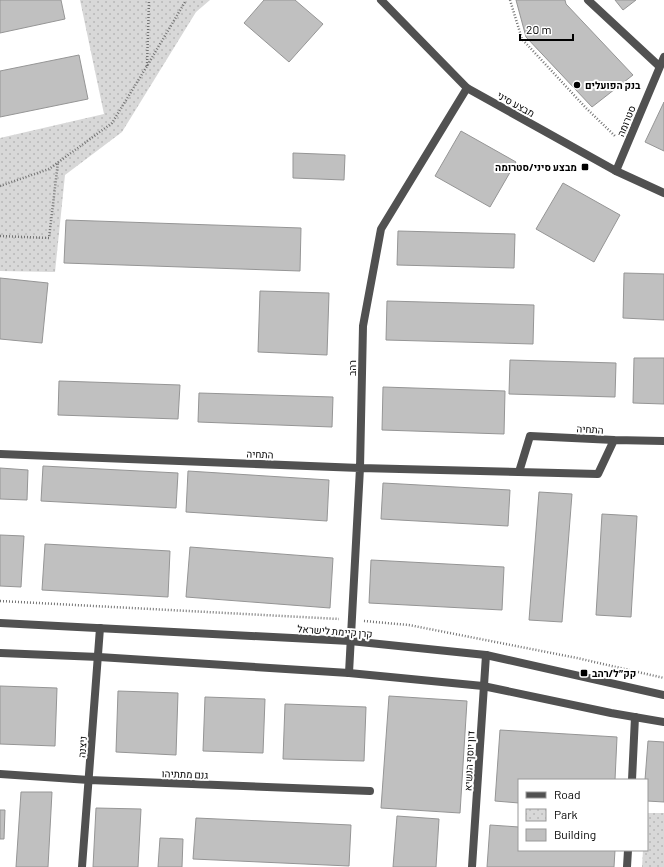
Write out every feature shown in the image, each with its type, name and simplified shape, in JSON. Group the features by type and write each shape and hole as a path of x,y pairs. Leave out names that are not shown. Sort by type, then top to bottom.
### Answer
{"street":[{"name":"מבצע סיני","path":"381,0 467,88 616,171 664,193"},
{"path":"588,0 659,66"},
{"name":"סטרומה","path":"616,171 664,57"},
{"name":"רהב","path":"349,673 360,468 363,326 381,229 467,88"},
{"name":"התחיה","path":"519,472 530,436 664,441"},
{"name":"התחיה","path":"0,454 360,468 598,474 614,440"},
{"name":"קרן קיימת לישראל","path":"0,623 350,641 486,655 664,695"},
{"name":"ניצנה","path":"82,867 90,780 100,628"},
{"path":"0,653 99,657 349,673 483,686 664,722"},
{"name":"דון יוסף הנשיא","path":"472,867 486,655"},
{"path":"632,779 635,717"},
{"name":"גנם מתתיהו","path":"0,774 90,780 370,791"},
{"path":"627,867 628,851"}],"path":[{"path":"147,66 149,0"},
{"path":"510,0 522,39 586,108 627,147"},
{"path":"0,186 49,169 112,123 185,1"},
{"path":"0,236 49,238 58,162"},
{"path":"0,601 351,620"}],"green space":[{"path":"80,0 210,0 196,12 122,132 65,175 55,272 0,271 0,138 104,114"},
{"path":"648,813 664,813 664,867 642,867 643,851 648,851"}],"building":[{"path":"0,0 61,0 65,19 0,33"},
{"path":"264,0 295,0 323,24 289,62 244,23"},
{"path":"516,0 565,0 566,4 633,75 592,107 526,37"},
{"path":"615,0 636,0 623,10"},
{"path":"79,55 88,99 0,117 0,71"},
{"path":"664,102 664,151 645,142"},
{"path":"461,131 516,162 490,207 435,176"},
{"path":"293,153 345,155 344,180 293,178"},
{"path":"563,183 620,215 594,262 536,229"},
{"path":"66,220 301,228 300,271 64,263"},
{"path":"398,231 515,234 514,268 397,265"},
{"path":"624,273 664,274 664,320 623,318"},
{"path":"0,278 48,283 42,343 0,339"},
{"path":"260,291 329,293 327,355 258,352"},
{"path":"387,301 534,305 533,344 386,340"},
{"path":"634,358 664,358 664,404 633,403"},
{"path":"510,360 616,363 615,397 509,394"},
{"path":"59,381 180,385 178,419 58,415"},
{"path":"383,387 505,391 504,434 382,430"},
{"path":"199,393 333,397 332,427 198,422"},
{"path":"43,466 178,473 176,508 41,501"},
{"path":"0,468 28,470 27,500 0,499"},
{"path":"188,471 329,480 327,521 186,512"},
{"path":"383,483 510,490 508,526 381,519"},
{"path":"539,492 572,494 562,622 529,620"},
{"path":"602,514 637,516 631,617 596,615"},
{"path":"0,535 24,536 21,587 0,586"},
{"path":"45,544 170,551 168,597 42,590"},
{"path":"190,547 333,558 330,608 186,597"},
{"path":"371,560 504,567 502,610 369,603"},
{"path":"0,686 57,688 55,746 0,744"},
{"path":"118,691 178,693 176,755 116,752"},
{"path":"389,696 467,701 460,813 381,808"},
{"path":"205,697 265,699 263,753 203,751"},
{"path":"285,704 366,707 364,761 283,759"},
{"path":"500,730 617,737 615,779 518,779 518,803 495,801"},
{"path":"648,741 664,742 664,802 648,801 648,779 645,779"},
{"path":"21,792 52,792 48,867 16,867"},
{"path":"96,808 141,809 138,867 93,867"},
{"path":"0,810 5,810 4,839 0,839"},
{"path":"397,816 439,819 436,867 393,867"},
{"path":"196,818 351,825 349,866 193,859"},
{"path":"490,825 518,827 518,851 615,851 614,867 487,867"},
{"path":"160,838 183,839 182,867 158,867"}],"place":[{"name":"בנק הפועלים","path":"577,85"},
{"name":"מבצע סיני/סטרומה","path":"585,167"},
{"name":"קק״ל/רהב","path":"584,673"}]}
